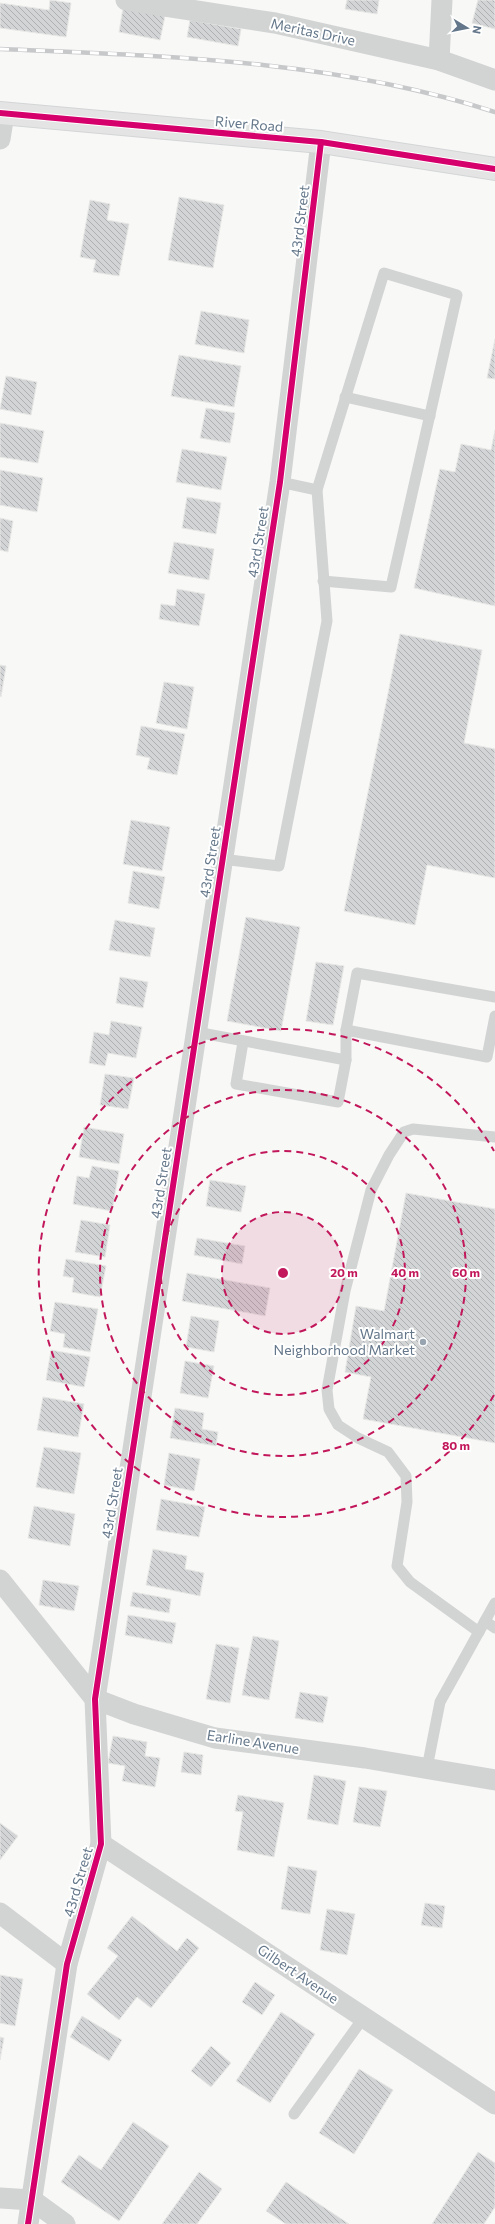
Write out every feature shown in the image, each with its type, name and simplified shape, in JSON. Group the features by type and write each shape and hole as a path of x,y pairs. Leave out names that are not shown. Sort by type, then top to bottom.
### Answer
{"main road":[{"name":"River Road","path":"2,113 321,142 495,169"}],"street":[{"name":"Meritas Drive","path":"126,0 275,23 438,60 495,80"},
{"path":"438,60 442,0"},
{"path":"0,138 2,113"},
{"name":"43rd Street","path":"28,2224 68,1964 101,1844 95,1699 280,482 321,142"},
{"path":"0,1580 95,1699"},
{"name":"Earline Avenue","path":"95,1699 134,1714 216,1738 365,1758 495,1780"},
{"name":"Gilbert Avenue","path":"101,1844 495,2104"},
{"path":"0,1912 68,1964"},
{"path":"0,2198 32,2200 65,2224"}],"lane":[{"path":"222,859 279,866 327,621 322,581 317,490 384,273 456,295 391,587 322,581"},
{"path":"345,397 430,416"},
{"path":"280,482 317,490"},
{"path":"243,1042 236,1084 338,1102 346,1060 346,1030 357,973 495,997"},
{"path":"346,1030 487,1057 495,1016"},
{"path":"196,1032 243,1042 346,1060"},
{"path":"479,1632 410,1582 397,1566 407,1502 406,1476 388,1452 358,1438 338,1425 329,1409 327,1390 346,1291 371,1190 389,1155 404,1132 413,1129 495,1137"},
{"path":"427,1768 440,1702 495,1603"},
{"path":"485,1621 495,1628"},
{"path":"294,2114 364,2017"}],"building":[{"path":"50,0 71,3 66,37 0,28 0,3 49,10"},
{"path":"347,0 379,0 377,14 345,9"},
{"path":"478,0 495,0 495,29 472,23"},
{"path":"123,8 165,16 160,40 119,32"},
{"path":"190,20 241,29 238,46 187,37"},
{"path":"179,197 224,205 213,268 168,260"},
{"path":"90,200 110,204 107,220 129,224 119,276 93,272 96,260 80,257"},
{"path":"201,311 249,320 244,353 195,344"},
{"path":"495,339 495,379 487,378"},
{"path":"179,355 241,366 234,407 171,396"},
{"path":"6,376 37,382 31,415 0,409"},
{"path":"206,408 235,413 230,443 200,438"},
{"path":"0,423 44,431 38,463 0,457"},
{"path":"495,430 495,606 414,588 440,469 455,472 461,444 491,450"},
{"path":"182,449 227,457 221,490 176,482"},
{"path":"0,470 43,478 37,512 0,505"},
{"path":"187,497 221,503 216,534 182,528"},
{"path":"0,518 13,521 8,552 0,550"},
{"path":"174,542 214,549 209,580 168,573"},
{"path":"177,589 205,594 199,626 159,619 161,604 175,606"},
{"path":"400,634 482,650 464,743 495,749 495,878 427,865 415,925 344,911"},
{"path":"0,665 6,666 1,697 0,696"},
{"path":"164,682 194,687 187,729 156,723"},
{"path":"141,726 185,734 177,775 147,769 150,758 136,755"},
{"path":"131,820 170,827 162,871 123,864"},
{"path":"133,871 165,877 159,909 128,903"},
{"path":"246,917 300,927 281,1031 227,1021"},
{"path":"115,920 155,928 150,957 109,950"},
{"path":"316,962 344,966 333,1025 306,1021"},
{"path":"120,977 148,982 143,1008 116,1003"},
{"path":"111,1021 142,1027 136,1058 108,1053 105,1066 89,1063 94,1032 109,1035"},
{"path":"105,1074 134,1078 128,1109 100,1105"},
{"path":"84,1127 124,1134 119,1164 79,1157"},
{"path":"92,1166 119,1171 112,1211 73,1204 77,1176 89,1178"},
{"path":"210,1180 246,1186 241,1212 206,1206"},
{"name":"Walmart Neighborhood Market","path":"406,1193 495,1209 495,1443 363,1419 371,1377 345,1372 356,1306 384,1311"},
{"path":"81,1220 110,1225 105,1257 75,1252"},
{"path":"197,1238 245,1246 242,1264 194,1255"},
{"path":"66,1259 106,1266 100,1297 72,1292 74,1278 63,1276"},
{"path":"187,1273 270,1288 265,1316 182,1301"},
{"path":"55,1302 98,1309 90,1352 63,1347 65,1334 50,1331"},
{"path":"191,1316 219,1321 214,1352 186,1347"},
{"path":"51,1350 90,1357 84,1387 46,1380"},
{"path":"185,1361 214,1366 208,1398 180,1393"},
{"path":"43,1397 84,1404 78,1437 37,1430"},
{"path":"175,1408 204,1413 202,1429 218,1432 216,1446 170,1438"},
{"path":"44,1447 81,1453 74,1494 36,1487"},
{"path":"169,1453 200,1459 194,1491 164,1485"},
{"path":"161,1499 205,1507 199,1537 156,1530"},
{"path":"34,1506 75,1514 70,1546 28,1538"},
{"path":"153,1549 187,1556 185,1569 204,1573 200,1596 146,1585"},
{"path":"43,1580 79,1586 74,1611 39,1605"},
{"path":"133,1592 171,1599 169,1613 130,1606"},
{"path":"128,1615 176,1623 172,1644 125,1635"},
{"path":"253,1636 279,1641 269,1700 242,1695"},
{"path":"216,1644 239,1648 230,1703 206,1699"},
{"path":"300,1692 328,1697 323,1723 295,1718"},
{"path":"113,1736 147,1742 145,1756 160,1758 155,1787 122,1781 125,1766 108,1763"},
{"path":"184,1752 203,1755 201,1775 181,1772"},
{"path":"314,1775 346,1781 338,1825 307,1819"},
{"path":"359,1787 387,1791 380,1827 353,1822"},
{"path":"238,1795 284,1803 274,1857 237,1850 243,1812 235,1811"},
{"path":"0,1823 18,1836 0,1860"},
{"path":"288,1866 317,1871 310,1914 281,1909"},
{"path":"425,1903 445,1906 442,1928 421,1925"},
{"path":"327,1909 355,1914 347,1955 320,1950"},
{"path":"132,1916 177,1951 187,1938 199,1948 151,2008 137,1997 119,2020 87,1994 118,1956 107,1948"},
{"path":"0,1975 23,1979 15,2026 0,2023"},
{"path":"255,1982 275,1995 262,2015 242,2002"},
{"path":"281,2012 315,2034 270,2103 236,2081"},
{"path":"82,2016 122,2040 109,2061 70,2037"},
{"path":"0,2037 4,2038 0,2060"},
{"path":"211,2046 231,2063 211,2087 191,2071"},
{"path":"359,2069 393,2090 354,2154 319,2133"},
{"path":"133,2122 169,2146 119,2221 61,2182 79,2155 101,2170"},
{"path":"478,2152 495,2163 495,2207 484,2224 432,2224"},
{"path":"199,2172 222,2189 197,2224 162,2224"},
{"path":"286,2182 349,2224 286,2224 266,2211"}],"railway":[{"path":"0,49 188,58 312,71 374,81 435,95 495,112"}],"cycle path":[{"path":"0,113 321,142 495,169"},
{"path":"28,2224 67,1964 101,1844 95,1699 280,482 321,142"}],"place":[{"name":"Walmart Neighborhood Market","path":"423,1342"}]}
